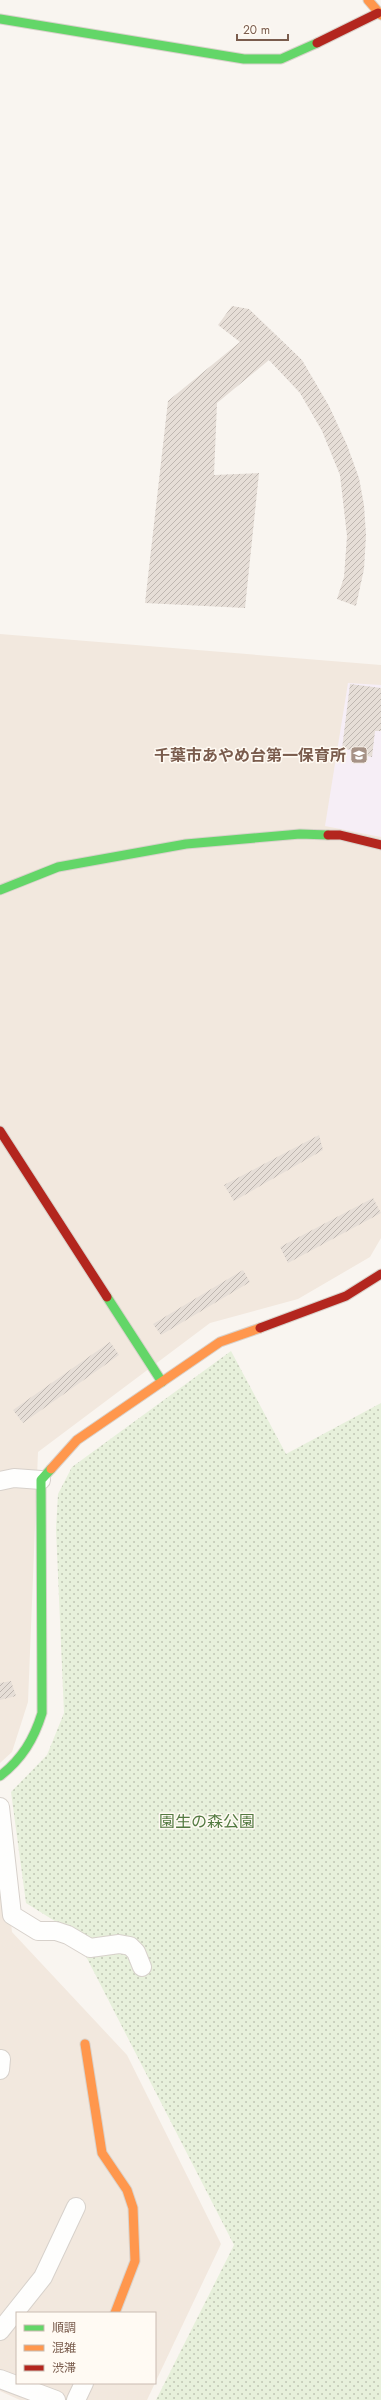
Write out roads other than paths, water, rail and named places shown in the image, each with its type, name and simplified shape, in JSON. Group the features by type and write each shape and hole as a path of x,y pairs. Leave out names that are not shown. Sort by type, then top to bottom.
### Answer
{"main road":[{"path":"0,19 244,59 281,59 380,16 368,0"},
{"path":"0,890 58,868 186,844 300,834 340,834 381,844"},
{"path":"0,1131 162,1382"},
{"path":"0,1776 10,1769 25,1754 36,1734 42,1713 41,1480 77,1440 220,1342 346,1296 381,1274"},
{"path":"85,2044 102,2153 127,2190 133,2208 135,2261 115,2312"}],"street":[{"path":"0,1481 14,1478 41,1480"},
{"path":"0,1807 12,1915 38,1931 56,1931 68,1935 90,1948 119,1944 130,1946 136,1952 142,1967"},
{"path":"0,2331 43,2277 76,2207"},
{"path":"0,2379 56,2400"},
{"path":"76,2400 84,2384"}],"place":[{"name":"千葉市あやめ台第一保育所","path":"359,755"}],"park label":[{"name":"園生の森公園","path":"207,1821"}]}
